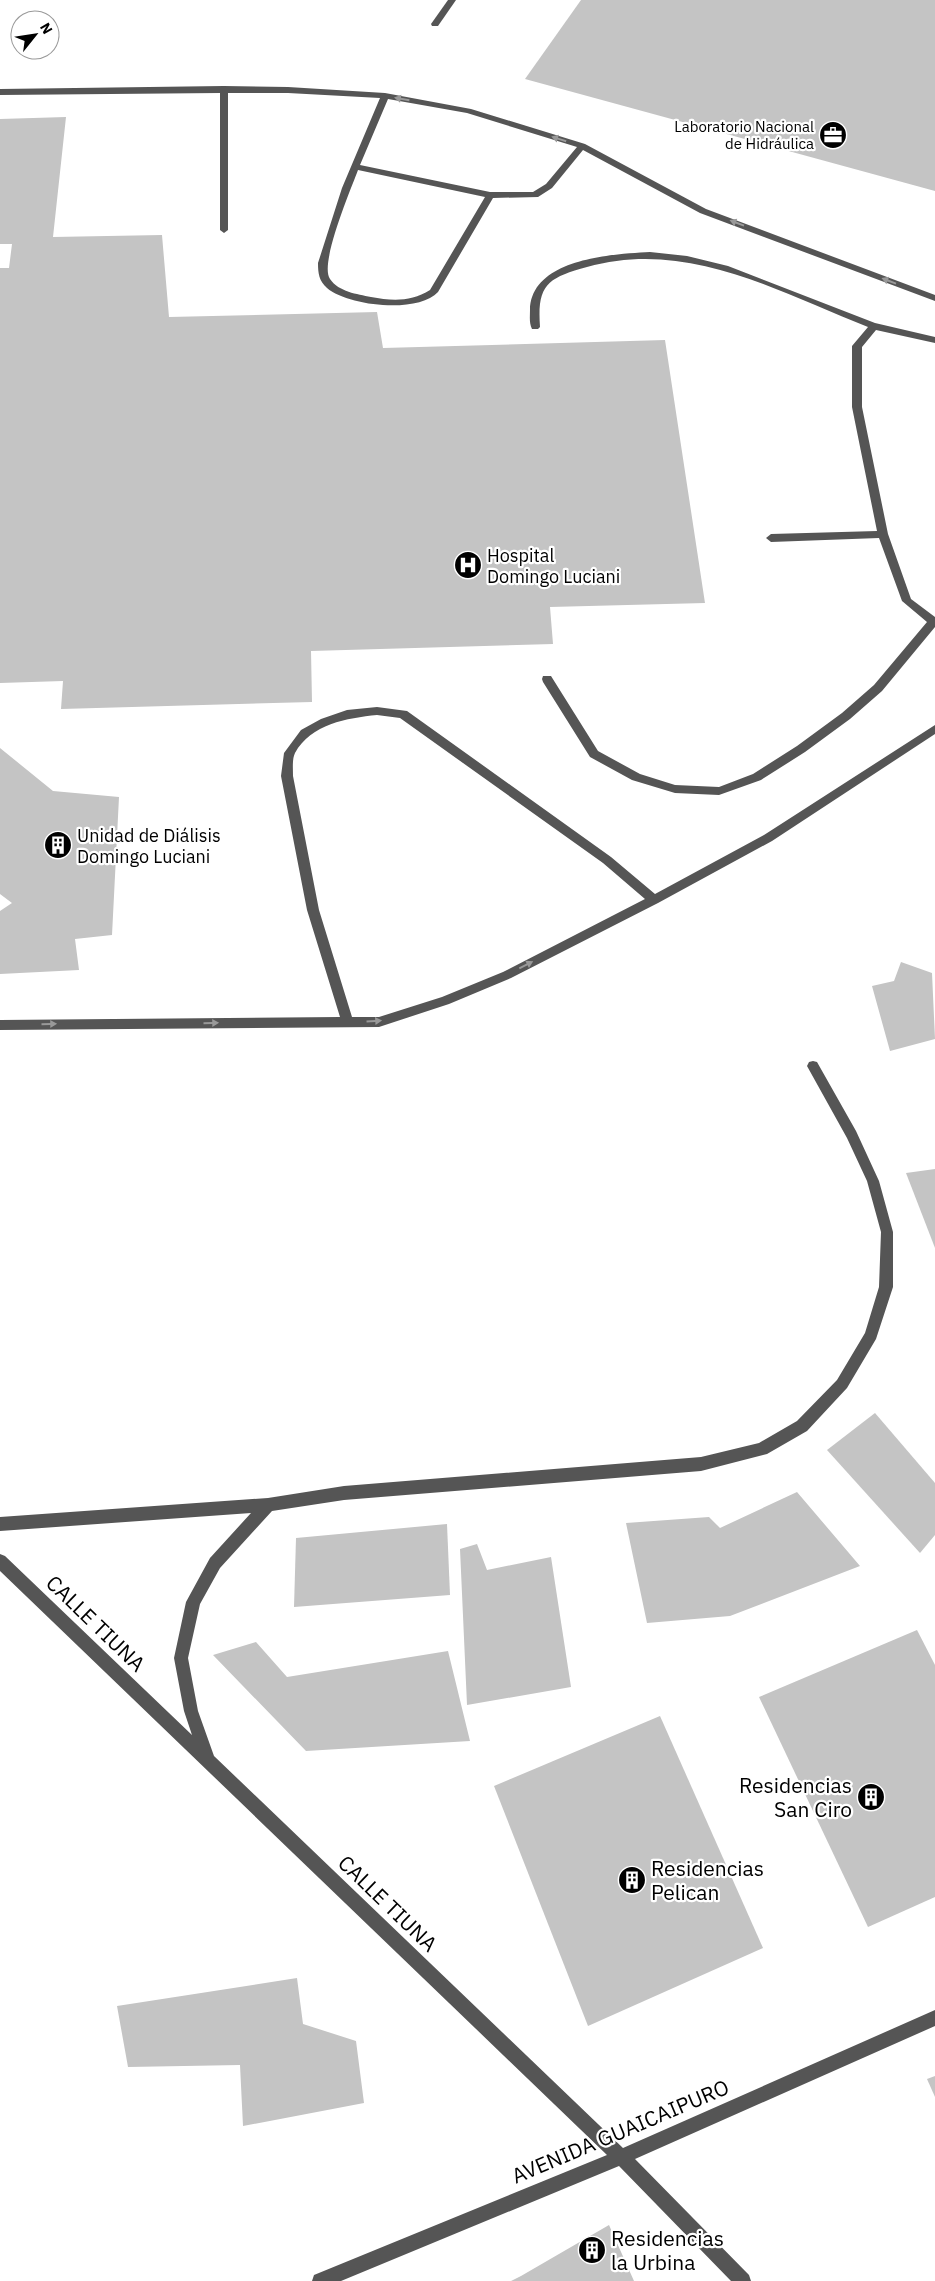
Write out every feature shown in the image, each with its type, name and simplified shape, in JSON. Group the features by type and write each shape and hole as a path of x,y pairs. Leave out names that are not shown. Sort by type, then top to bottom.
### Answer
{"street":[{"path":"434,24 452,0"},
{"path":"224,89 224,230"},
{"path":"0,92 288,90 385,96 468,111 582,146 703,210 935,298"},
{"path":"385,96 355,167 323,256 322,274 329,286 338,291 382,302 402,303 422,300 433,292 490,195"},
{"path":"355,167 490,195 535,195 549,186 582,146"},
{"path":"535,328 533,302 541,285 557,274 592,260 631,254 676,255 727,267 874,326 935,340"},
{"path":"546,680 594,754 636,777 675,789 719,791 757,778 846,716 878,688 934,622 907,601 883,534 857,406 857,346 874,326"},
{"path":"771,538 883,534"},
{"path":"347,1022 313,910 287,776 289,753 305,733 325,722 347,714 377,711 403,714 607,860 654,900"},
{"path":"0,1025 379,1022 445,1001 507,975 654,900 768,838 935,729"},
{"path":"0,1524 268,1505 344,1493 701,1464 762,1449 802,1426 842,1384 871,1335 886,1287 886,1232 873,1181 852,1135 813,1066"},
{"path":"208,1763 191,1712 180,1658 193,1602 215,1563 268,1505"},
{"name":"CALLE TIUNA","path":"0,1561 208,1763 621,2157 742,2281"},
{"name":"AVENIDA GUAICAIPURO","path":"320,2281 621,2157 935,2018"}],"building":[{"name":"Laboratorio Nacional de Hidráulica","path":"581,0 935,0 935,191 525,79"},
{"path":"66,117 53,237 162,235 169,317 377,312 383,348 665,340 705,603 550,607 553,644 311,651 312,702 61,709 63,681 0,683 0,268 9,268 12,244 0,244 0,119"},
{"name":"Unidad de Diálisis Domingo Luciani","path":"0,748 53,791 119,797 112,935 75,939 79,970 0,974 0,911 12,903 0,894"},
{"path":"901,962 932,973 935,1039 890,1051 872,986 894,981"},
{"path":"935,1169 935,1248 906,1173"},
{"path":"875,1413 935,1483 935,1535 920,1553 827,1450"},
{"path":"797,1492 860,1566 730,1616 647,1623 626,1523 709,1517 720,1528"},
{"path":"447,1524 450,1595 294,1607 296,1538"},
{"path":"477,1544 487,1570 551,1557 571,1687 467,1705 460,1549"},
{"name":"Residencias San Ciro","path":"917,1630 935,1665 935,1897 868,1927 759,1697"},
{"path":"256,1642 287,1677 448,1651 470,1741 306,1751 213,1655"},
{"name":"Residencias Pelican","path":"660,1716 763,1948 588,2026 494,1786"},
{"path":"297,1978 303,2024 356,2041 364,2103 243,2126 240,2065 128,2067 117,2006"},
{"path":"935,2076 935,2097 927,2079"},
{"name":"Residencias la Urbina","path":"609,2225 634,2281 511,2281 521,2276"}],"place":[{"name":"Laboratorio Nacional de Hidráulica","path":"833,135"},
{"name":"Hospital Domingo Luciani","path":"468,565"},
{"name":"Unidad de Diálisis Domingo Luciani","path":"58,845"},
{"name":"Residencias San Ciro","path":"871,1797"},
{"name":"Residencias Pelican","path":"632,1880"},
{"name":"Residencias la Urbina","path":"592,2250"}]}
